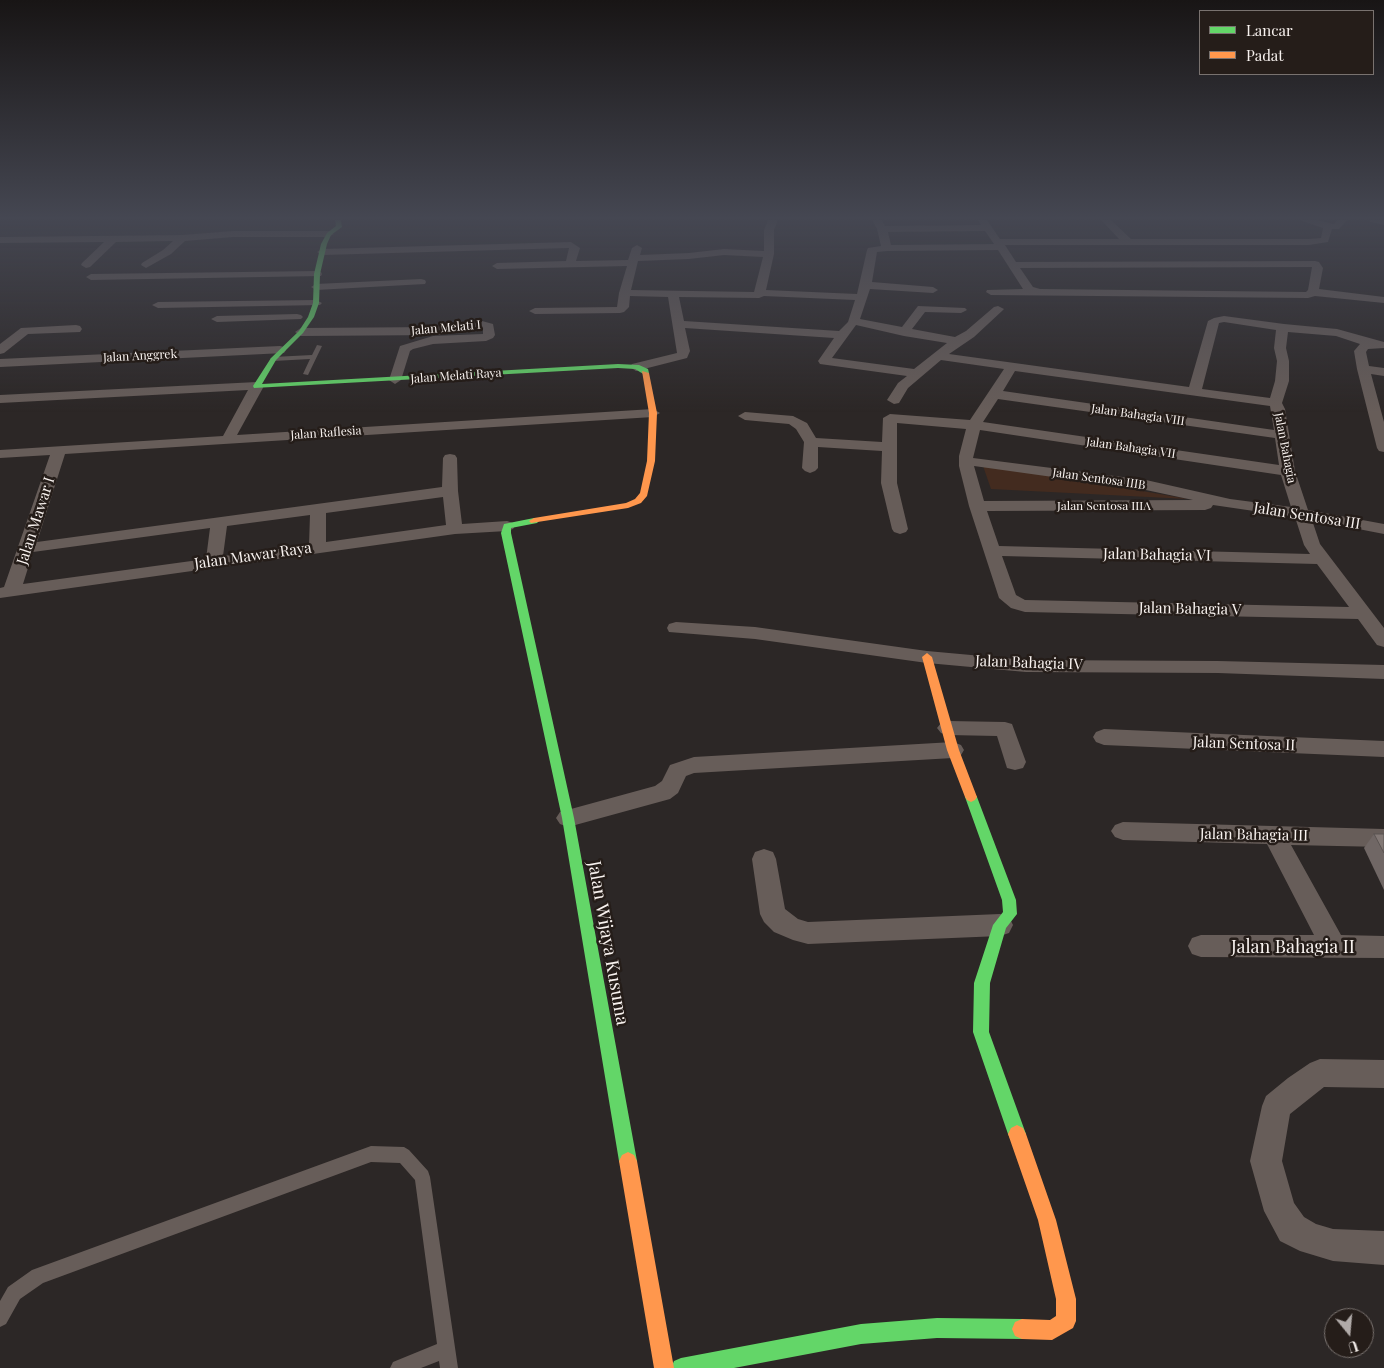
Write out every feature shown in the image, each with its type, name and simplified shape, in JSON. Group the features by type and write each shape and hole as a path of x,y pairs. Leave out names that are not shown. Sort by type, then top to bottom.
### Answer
{"street":[{"path":"228,439 257,386 277,355 301,332 311,316 316,304 316,284"},
{"path":"316,287 382,284"},
{"path":"535,311 616,311 623,306 627,284"},
{"path":"760,293 762,284"},
{"path":"1026,284 1035,291"},
{"path":"1214,284 1224,293"},
{"path":"1313,292 1315,284"},
{"path":"917,373 824,361 853,321 866,285 933,290"},
{"path":"991,292 1308,295 1313,292 1384,300"},
{"path":"624,293 760,295 760,293 862,297"},
{"path":"636,366 683,355 684,351 672,294"},
{"path":"158,305 316,304"},
{"path":"904,332 922,308 961,310"},
{"path":"894,400 903,386 917,373 957,341 970,334 998,309"},
{"path":"217,319 311,316"},
{"path":"1194,393 1214,321 1224,319 1284,328 1337,333 1382,348"},
{"path":"853,321 957,341"},
{"path":"678,324 843,334"},
{"name":"Jalan Melati I","path":"301,332 438,331 453,326 482,325 487,325 490,330 489,335 486,337 433,340 404,349 395,380"},
{"path":"0,350 25,331 76,328"},
{"name":"Jalan Bahagia","path":"1284,328 1282,330 1280,348 1283,361 1282,381 1276,403 1287,470 1300,513 1312,545 1384,641"},
{"path":"1382,348 1365,346 1361,353 1363,369 1384,448"},
{"name":"Jalan Anggrek","path":"0,363 277,355"},
{"path":"940,356 1276,403"},
{"path":"507,526 615,508 638,500 644,494 651,460 653,413 645,371 636,366"},
{"name":"Jalan Melati Raya","path":"0,399 636,366"},
{"path":"1363,369 1384,372"},
{"path":"992,551 977,506 966,461 974,425 1009,371"},
{"name":"Jalan Bahagia VIII","path":"994,394 1281,435"},
{"name":"Jalan Raflesia","path":"0,454 653,413"},
{"path":"745,416 792,420 802,426 811,442 810,468"},
{"name":"Jalan Bahagia VII","path":"890,447 890,418 974,425 1287,470"},
{"path":"811,442 890,447 889,483 900,529"},
{"name":"Jalan Mawar I","path":"6,592 28,548 58,451"},
{"path":"450,458 450,491 456,529"},
{"name":"Jalan Sentosa IIIB","path":"966,461 1146,485 1230,504"},
{"path":"28,548 450,491"},
{"name":"Jalan Sentosa IIIA","path":"977,506 1182,506 1230,504"},
{"name":"Jalan Sentosa III","path":"1230,504 1300,513 1384,529"},
{"path":"318,509 318,548"},
{"path":"214,562 219,522"},
{"name":"Jalan Mawar Raya","path":"6,592 456,529 507,526"},
{"name":"Jalan Wijaya Kusuma","path":"507,526 506,533 568,818 664,1368"},
{"name":"Jalan Bahagia VI","path":"992,551 1322,559"},
{"name":"Jalan Bahagia V","path":"992,551 1008,598 1017,604 1034,607 1363,613"},
{"name":"Jalan Bahagia IV","path":"676,628 756,633 927,657 1026,666 1218,667 1384,672"},
{"path":"681,1368 860,1334 937,1328 1052,1330 1066,1321 1066,1299 1048,1220 981,1032 982,983 1000,925 1010,914 1009,900 953,750 927,657"},
{"path":"948,728 1005,729 1015,762"},
{"name":"Jalan Sentosa II","path":"1104,737 1384,750"},
{"path":"568,818 662,793 670,787 678,771 694,765 953,750"},
{"name":"Jalan Bahagia III","path":"1123,831 1384,838"},
{"path":"1274,835 1334,947"},
{"path":"764,859 773,914 783,924 793,929 808,933 1000,925"},
{"name":"Jalan Bahagia II","path":"1201,946 1384,947"},
{"path":"1384,1074 1320,1074 1277,1106 1266,1161 1280,1211 1292,1230 1312,1239 1333,1245 1384,1248"}],"lane":[{"path":"306,374 318,346"},
{"path":"277,355 312,357"},
{"path":"0,1318 14,1293 38,1276 371,1154 404,1154 422,1177 449,1368"},
{"path":"399,1368 446,1349"}],"shaded area":[{"path":"994,465 1188,499 991,489 983,466"}],"building":[{"path":"1374,834 1384,834 1384,853"}],"traffic: fast":[{"path":"257,386 273,359 301,332 311,317 316,303 317,284"},
{"path":"257,386 618,366 636,367 645,371 645,373"},
{"path":"534,521 507,526 506,533 568,818 628,1161"},
{"path":"971,797 1009,900 1010,914 1000,925 982,983 981,1032 1017,1134"},
{"path":"681,1368 861,1334 937,1328 1022,1329"}],"traffic: slow":[{"path":"534,521 628,505 638,501 644,494 651,461 653,413 645,373"},
{"path":"927,657 953,750 971,797"},
{"path":"1017,1134 1047,1220 1066,1299 1066,1321 1052,1330 1022,1329"},
{"path":"628,1161 664,1368"}]}
